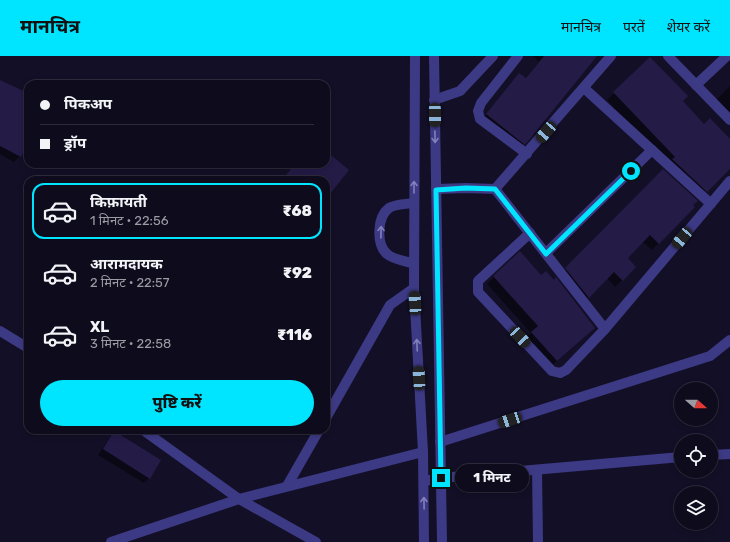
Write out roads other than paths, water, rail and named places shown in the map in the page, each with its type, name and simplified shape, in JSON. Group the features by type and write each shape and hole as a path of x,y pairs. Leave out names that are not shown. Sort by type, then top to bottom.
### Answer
{"street":[{"path":"415,56 414,288 423,452 424,542"},
{"path":"434,56 442,542"},
{"path":"434,100 460,91 493,56"},
{"path":"518,56 481,103 478,111 480,118 527,154"},
{"path":"495,189 611,56"},
{"path":"668,56 730,120"},
{"path":"696,84 727,56"},
{"path":"584,88 711,204"},
{"path":"546,254 652,150"},
{"path":"530,233 485,273 478,281 478,292 552,371 560,373 566,370 606,329 730,181"},
{"path":"436,190 466,188 495,189 606,329"},
{"path":"414,203 390,208 382,216 380,233 382,247 388,255 414,264"},
{"path":"330,411 390,305 414,288"},
{"path":"0,331 24,346"},
{"path":"440,442 710,356 730,340"},
{"path":"149,434 240,499 316,542"},
{"path":"287,486 317,434"},
{"path":"111,542 240,499 423,452"},
{"path":"718,455 730,454"},
{"path":"424,481 441,478 674,458"},
{"path":"537,470 538,542"}]}
